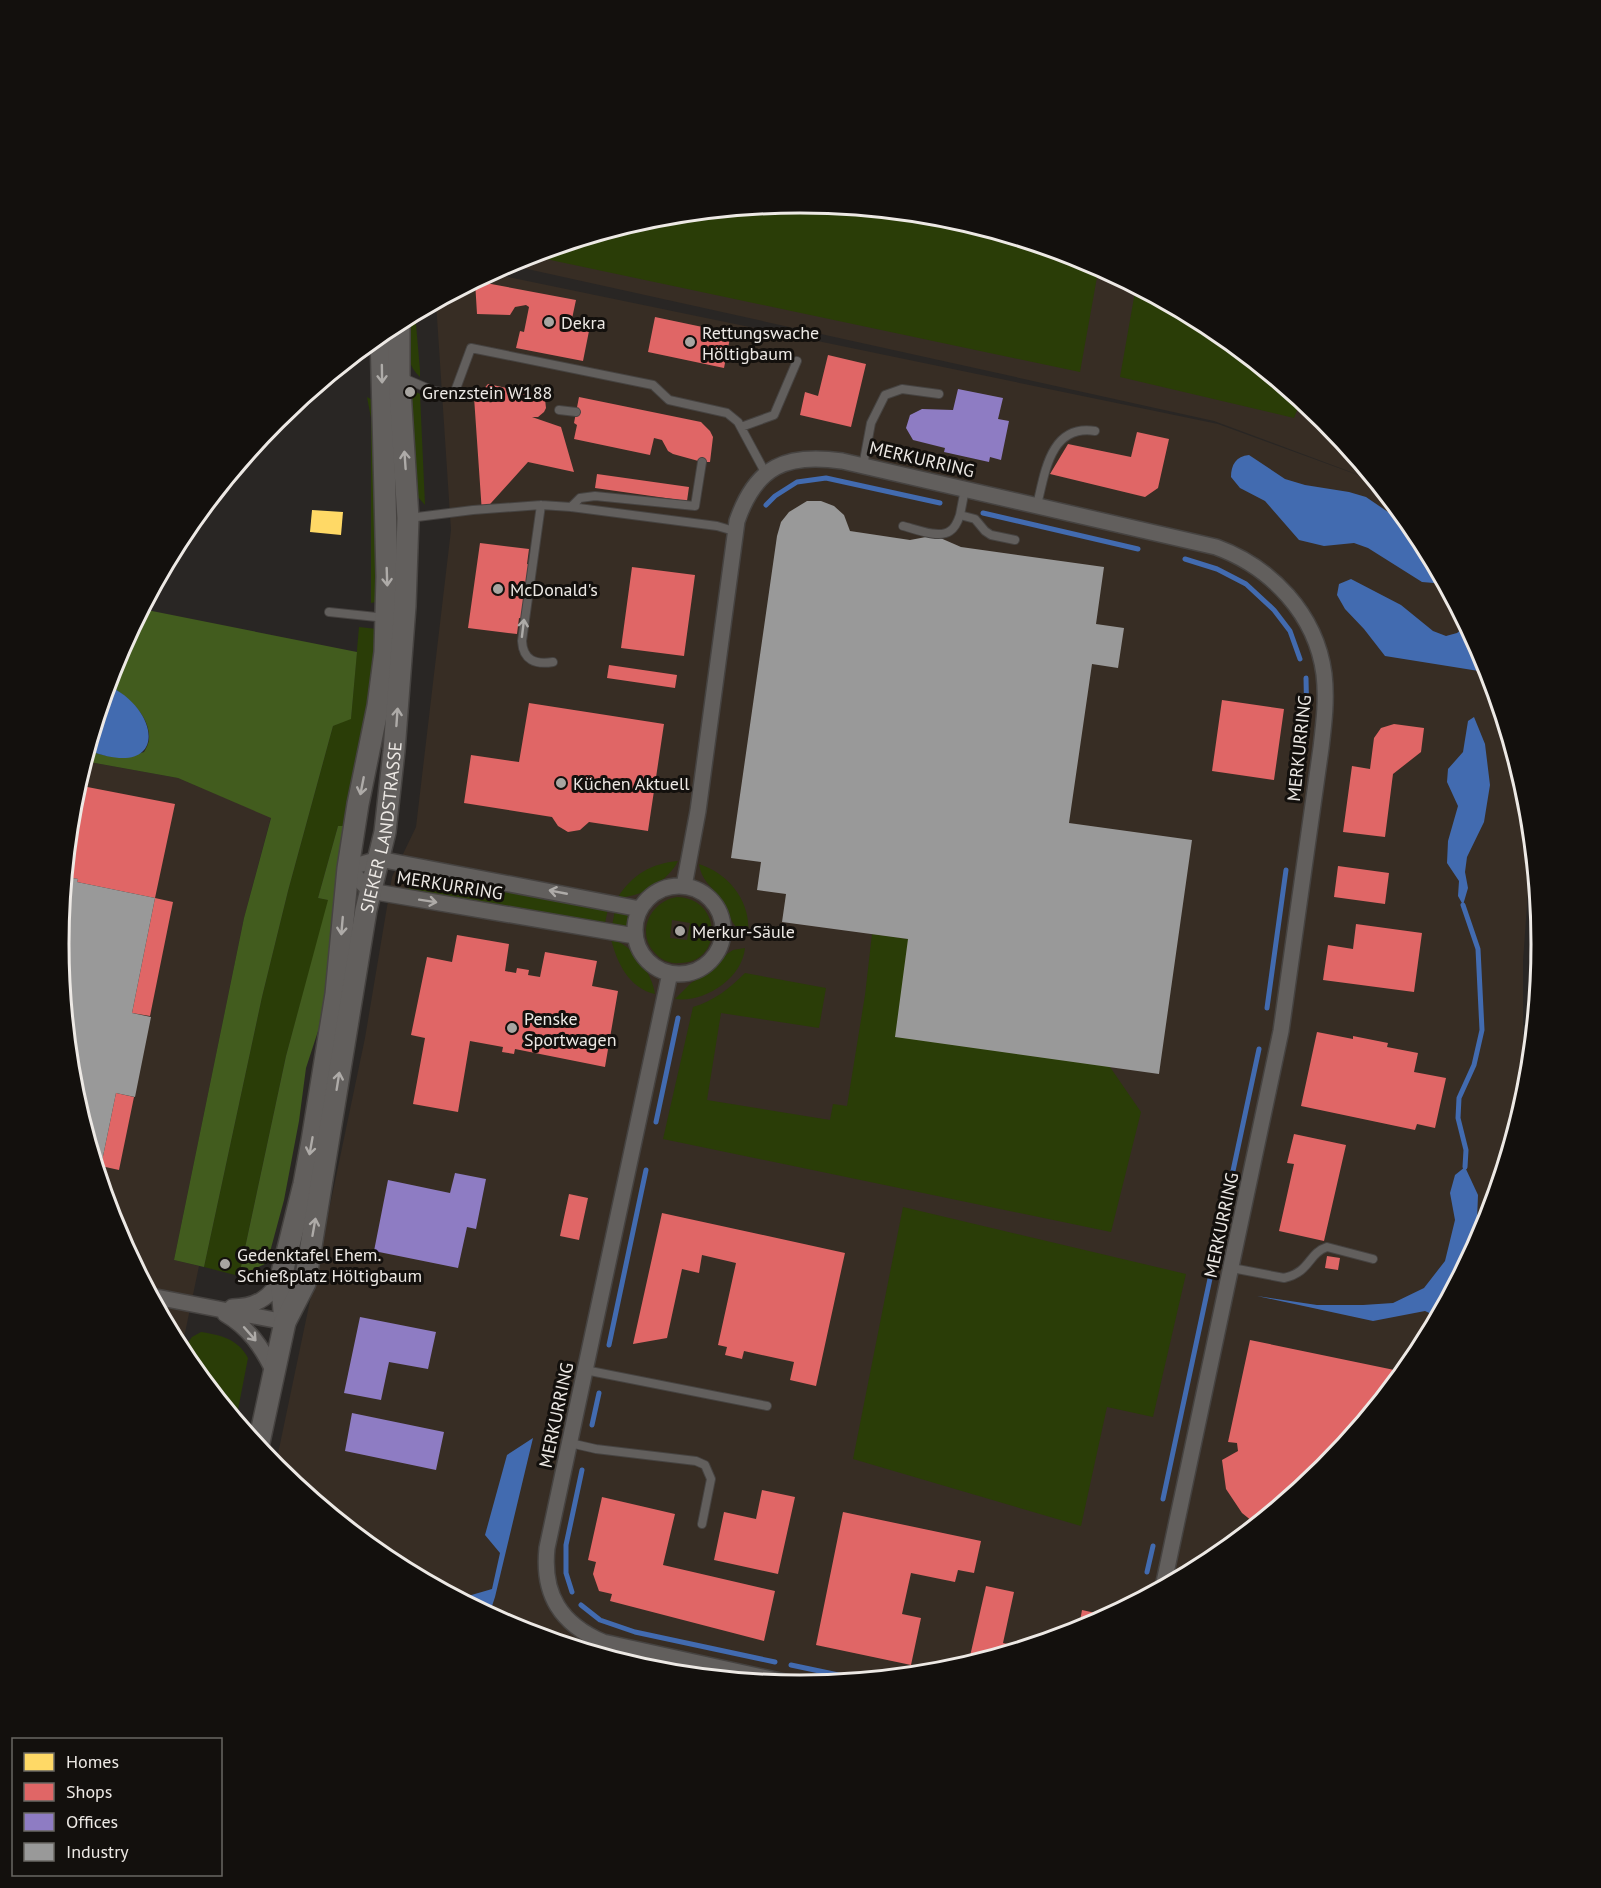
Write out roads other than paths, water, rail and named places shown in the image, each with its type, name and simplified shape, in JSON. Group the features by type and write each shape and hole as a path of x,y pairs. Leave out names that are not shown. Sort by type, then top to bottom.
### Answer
{"main road":[{"name":"SIEKER LANDSTRASSE","path":"260,1436 285,1323 305,1283 370,891 385,832 394,751 405,606 408,518 399,375 399,333"},
{"name":"SIEKER LANDSTRASSE","path":"285,1323 281,1277 304,1184 336,994 348,868 379,698 387,618 381,345"}],"street":[{"name":"MERKURRING","path":"684,886 698,811 734,531 746,499 758,481 780,465 806,458 827,459 1216,547 1241,558 1265,573 1290,598 1309,627 1323,667 1325,703 1321,748 1281,1031 1165,1578"},
{"name":"MERKURRING","path":"635,936 370,891 348,868 378,859 640,909"},
{"path":"670,886 684,886 703,892 715,903 723,922 723,938 717,953 705,965 686,973 670,973 656,968 645,958 635,936 635,924 640,909 657,891 670,886"},
{"name":"MERKURRING","path":"670,973 546,1558 546,1571 554,1602 566,1619 590,1636 616,1646 741,1673"},
{"path":"214,1308 251,1306 264,1299 276,1288 281,1277"},
{"path":"160,1298 285,1323"},
{"path":"214,1308 247,1330 263,1350 274,1372"}],"lane":[{"path":"399,375 424,388 454,394 471,348 653,385 669,400 727,413 738,422 766,474"},
{"path":"741,427 774,415 797,361"},
{"path":"863,466 871,423 885,395 902,390 939,394"},
{"path":"559,410 576,412"},
{"path":"1037,505 1047,467 1059,442 1068,433 1085,429 1095,431"},
{"path":"571,507 580,498 594,496 695,506 702,462"},
{"path":"903,526 941,535 948,533 960,515 965,489"},
{"path":"384,519 541,505 717,526 734,531"},
{"path":"541,505 522,641 524,653 531,660 543,664 553,662"},
{"path":"960,515 975,519 991,535 1015,540"},
{"path":"329,612 387,618"},
{"path":"1232,1268 1284,1278 1299,1274 1321,1249 1327,1247 1373,1259"},
{"path":"585,1370 767,1406"},
{"path":"570,1443 596,1449 696,1461 705,1465 711,1479 702,1524"}],"water":[{"path":"1249,455 1285,479 1366,497 1391,513 1437,583 1422,582 1368,548 1354,543 1324,546 1299,540 1265,501 1240,488 1231,477 1235,462"},
{"path":"1351,579 1401,605 1433,631 1446,636 1461,630 1479,671 1385,656 1345,609 1337,595 1339,584"},
{"path":"115,690 126,696 139,710 147,725 148,739 144,750 133,757 114,757 95,752"},
{"path":"1474,717 1485,744 1490,785 1484,822 1467,857 1465,872 1468,888 1463,905 1458,896 1459,881 1447,863 1448,841 1458,806 1447,782 1448,769 1463,752 1468,721"},
{"path":"1465,1167 1478,1195 1477,1221 1457,1268 1432,1314 1425,1311 1373,1321 1257,1296 1317,1305 1363,1305 1393,1303 1424,1288 1445,1261 1455,1220 1450,1193 1455,1175"},
{"path":"533,1438 492,1607 469,1596 492,1589 500,1553 485,1535 507,1455"}],"waterway":[{"path":"766,505 775,496 797,482 826,478 940,503"},
{"path":"983,513 1138,549"},
{"path":"1185,559 1217,569 1246,584 1274,610 1290,631 1300,659"},
{"path":"1298,789 1307,726 1306,678"},
{"path":"1267,1008 1286,870"},
{"path":"1463,905 1478,949 1482,1030 1474,1065 1459,1098 1458,1118 1466,1150 1465,1167"},
{"path":"656,1122 678,1018"},
{"path":"1163,1499 1259,1049"},
{"path":"609,1345 646,1170"},
{"path":"592,1425 599,1393"},
{"path":"572,1592 566,1573 566,1545 582,1470"},
{"path":"1147,1572 1153,1546"},
{"path":"581,1605 600,1620 635,1632 775,1662"},
{"path":"791,1665 836,1675"}],"place":[{"name":"Dekra","path":"549,322"},
{"name":"Rettungswache Höltigbaum","path":"690,342"},
{"name":"Grenzstein W188","path":"410,392"},
{"name":"McDonald's","path":"498,589"},
{"name":"Küchen Aktuell","path":"561,783"},
{"name":"Merkur-Säule","path":"680,931"},
{"name":"Penske Sportwagen","path":"512,1028"},
{"name":"Gedenktafel Ehem. Schießplatz Höltigbaum","path":"225,1264"}]}
